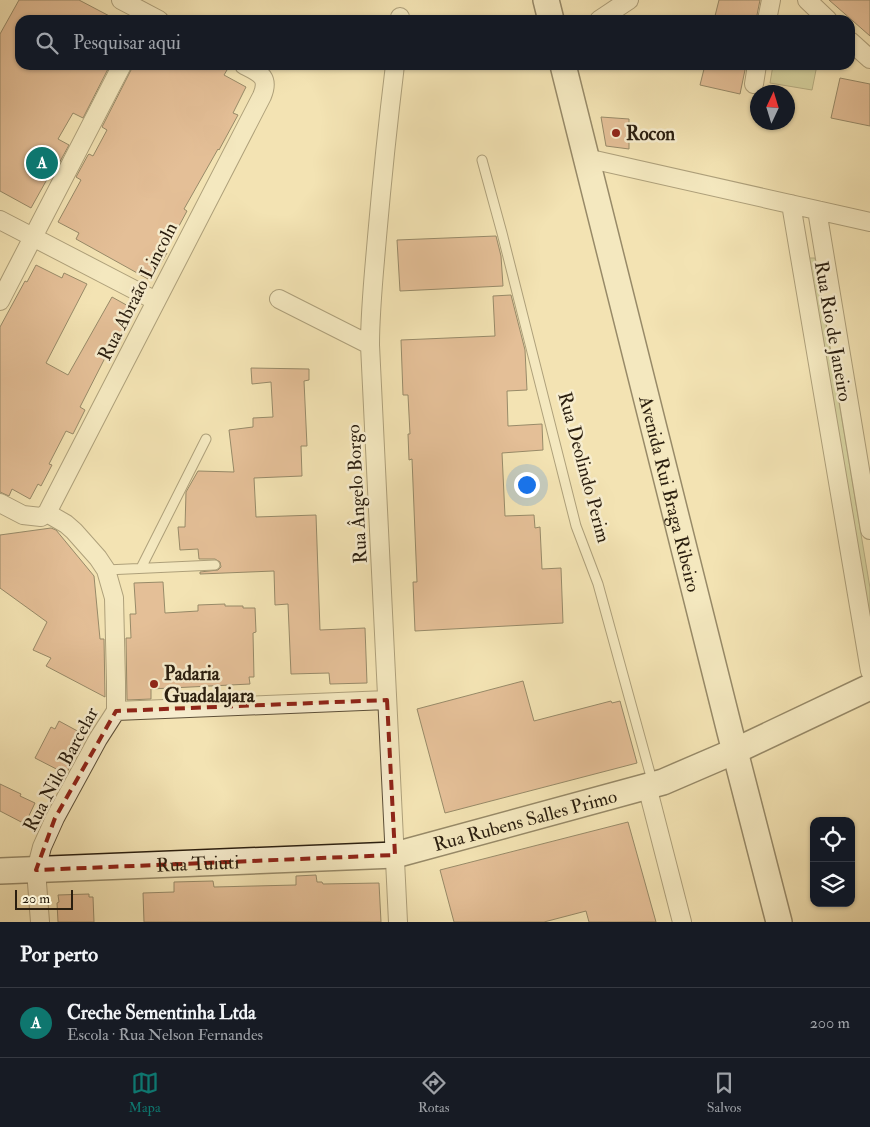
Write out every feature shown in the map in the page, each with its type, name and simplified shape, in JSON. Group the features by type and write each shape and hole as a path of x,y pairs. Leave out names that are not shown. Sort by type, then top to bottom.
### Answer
{"main road":[{"path":"546,0 550,15"},
{"name":"Avenida Rui Braga Ribeiro","path":"564,70 779,922"},
{"name":"Rua Rubens Salles Primo","path":"395,854 650,785 680,775 870,687"},
{"name":"Rua Tuiuti","path":"0,871 395,854"}],"street":[{"path":"121,0 145,15"},
{"path":"606,15 629,0"},
{"path":"767,15 770,0"},
{"path":"807,0 823,15"},
{"path":"855,46 870,59"},
{"path":"0,301 119,70"},
{"name":"Rua Abraão Lincoln","path":"44,515 266,88 266,82 262,76 252,70"},
{"name":"Rua Ângelo Borgo","path":"394,70 379,204 371,300 370,345 398,922"},
{"path":"754,84 757,70"},
{"path":"586,158 870,222"},
{"name":"Rua Rio de Janeiro","path":"791,204 870,671"},
{"name":"Rua Rio de Janeiro","path":"817,210 870,530"},
{"path":"0,220 156,301"},
{"path":"279,300 370,345"},
{"name":"Rua Nilo Barcelar","path":"0,502 23,515 44,515 66,524 98,558 106,570 114,598 116,711 98,739 55,818 42,847 36,870 40,922"},
{"path":"116,711 387,700"},
{"name":"Rua Deolindo Perim","path":"650,785 682,922"}],"lane":[{"name":"Rua Deolindo Perim","path":"482,160 576,526 598,584 650,785"},
{"path":"141,568 206,440"},
{"path":"106,570 216,565"}],"highlighted area":[{"path":"387,700 395,855 36,870 55,818 116,711"}],"green space":[{"path":"772,70 816,70 812,90 795,87 795,85 770,83"},
{"path":"809,258 815,258 870,588 870,624"}],"building":[{"path":"19,0 79,0 108,15 15,15 15,70 107,70 83,118 73,113 58,139 69,145 57,167 55,165 31,208 0,191 0,34"},
{"path":"719,0 760,0 757,15 715,15"},
{"path":"829,0 870,0 870,36 855,23 855,15 845,14"},
{"path":"131,70 227,70 224,75 246,87 233,113 238,115 184,209 187,211 165,252 167,253 154,275 151,273 148,279 76,239 79,233 58,222 81,180 76,177 88,155 93,156 107,130 102,127"},
{"path":"704,70 745,70 740,94 700,85"},
{"path":"840,78 870,84 870,126 831,118"},
{"name":"Rocon","path":"601,117 629,119 629,149 606,146"},
{"path":"496,236 501,256 503,286 400,291 397,240"},
{"path":"36,265 62,278 64,273 87,284 46,363 68,375 112,297 130,307 123,321 129,324 111,356 107,354 80,407 85,410 73,434 66,431 49,464 52,465 41,486 38,484 30,499 12,489 9,496 0,492 0,327"},
{"path":"511,295 525,350 527,390 507,391 508,426 542,424 543,450 502,453 505,516 534,515 535,528 540,527 542,569 561,568 563,623 415,631 413,582 417,582 412,459 409,460 408,395 403,395 401,340 495,336 493,296"},
{"path":"251,368 309,369 309,380 304,381 307,446 301,446 302,476 254,478 256,517 316,515 320,630 365,628 367,683 330,684 329,673 291,674 288,604 275,605 274,571 200,574 200,572 218,570 221,567 220,562 215,559 199,559 198,549 180,550 178,527 185,527 186,492 198,471 234,472 229,430 253,427 253,418 273,417 271,382 252,384"},
{"path":"51,528 56,530 94,576 100,639 104,639 105,697 46,666 51,658 33,650 47,622 0,588 0,535"},
{"path":"163,582 165,613 198,611 198,605 225,604 225,606 255,608 256,632 253,633 254,677 249,677 250,684 151,689 151,699 127,700 126,638 131,638 130,614 136,614 134,583"},
{"path":"523,681 534,721 611,701 612,703 620,701 637,763 445,813 417,709"},
{"path":"59,721 83,734 75,750 78,751 66,774 35,758 51,727 55,729"},
{"path":"0,784 35,803 25,824 0,811"},
{"path":"628,822 656,922 589,922 586,911 544,922 454,922 440,870"},
{"path":"316,875 317,882 322,882 323,884 379,883 381,922 144,922 143,893 174,892 174,882 213,881 214,887 296,885 296,876"},
{"path":"89,894 89,897 93,897 94,922 58,922 58,895"}],"place":[{"name":"Rocon","path":"616,133"},
{"name":"Creche Sementinha Ltda","path":"42,163"},
{"name":"Padaria Guadalajara","path":"154,684"}]}
